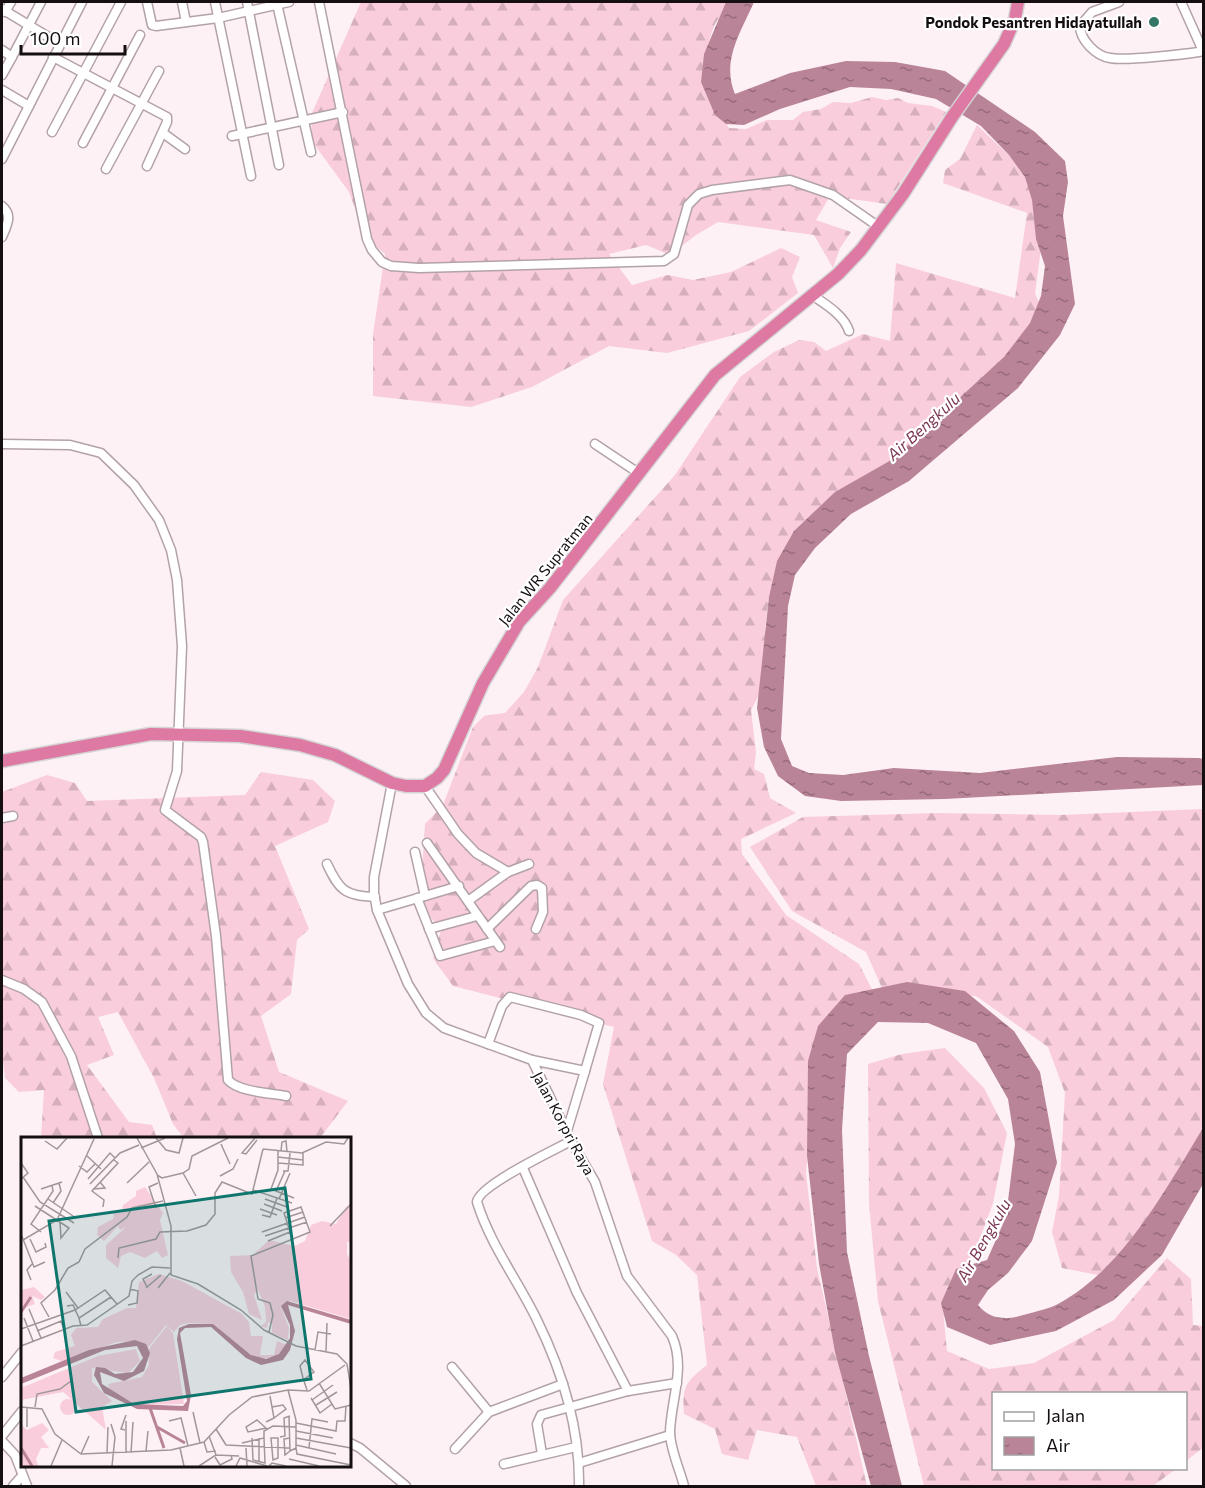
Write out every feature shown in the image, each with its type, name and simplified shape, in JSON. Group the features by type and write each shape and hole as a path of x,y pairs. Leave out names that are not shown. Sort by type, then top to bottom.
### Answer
{"highway":[{"name":"Jalan WR Supratman","path":"425,786 444,770 483,683 519,622 550,588 716,375 850,263 879,226 903,194 952,117 989,67 1010,33 1018,2"},
{"path":"2,761 135,735 240,736 300,745 335,755 392,783 425,786"}],"street":[{"path":"11,2 3,11 60,44"},
{"path":"2,75 41,2"},
{"path":"2,159 82,2"},
{"path":"52,132 121,2"},
{"path":"147,2 152,25 218,18 289,2"},
{"path":"182,2 186,22"},
{"path":"215,2 251,177"},
{"path":"247,2 279,165"},
{"path":"319,2 367,239 376,256 391,266 456,268 664,261 674,254 688,205 699,194 790,180 833,195 879,226"},
{"path":"1119,2 1092,12 1080,26 1082,37 1101,55 1116,59 1203,51 1181,2"},
{"path":"277,4 311,152"},
{"path":"83,143 140,35"},
{"path":"2,50 12,57"},
{"path":"53,57 167,117 163,133 147,166"},
{"path":"106,169 159,70"},
{"path":"2,90 29,106"},
{"path":"232,136 343,112"},
{"path":"163,133 185,149"},
{"path":"2,206 7,211 9,219 2,237"},
{"path":"812,295 838,314 847,324 849,331"},
{"path":"2,444 70,445 92,449 107,458 147,501 171,550 177,580 182,646 180,735 177,771 165,810 183,826 201,837 203,842 216,936 228,1080 233,1085 286,1096"},
{"path":"595,444 640,474"},
{"name":"Jalan Korpri Raya","path":"392,783 374,876 377,910 408,984 426,1013 444,1028 532,1060 570,1141 604,1202 627,1276 672,1336 677,1347 677,1383 670,1435 684,1486"},
{"path":"425,786 458,834 476,853 508,872"},
{"path":"2,818 13,816"},
{"path":"415,852 421,897 429,929 441,957 498,944 427,843"},
{"path":"327,864 335,881 347,894 375,897"},
{"path":"468,901 508,872 529,864"},
{"path":"487,929 531,886 537,885 542,888 543,912 536,929"},
{"path":"377,910 459,886"},
{"path":"429,929 477,916"},
{"path":"2,980 24,989 42,1002 71,1056 98,1137"},
{"path":"488,1044 502,1006 510,998 581,1015 599,1025 567,1131"},
{"path":"532,1060 585,1071"},
{"path":"570,1141 483,1191 477,1202 499,1251 537,1320 571,1405 579,1463 579,1486"},
{"path":"523,1168 578,1293 627,1391"},
{"path":"2,1377 21,1353"},
{"path":"452,1367 489,1412"},
{"path":"542,1454 538,1419 541,1415 627,1391 677,1383"},
{"path":"455,1449 489,1412 563,1384"},
{"path":"18,1423 2,1438 15,1455 27,1486"},
{"path":"579,1463 670,1435"},
{"path":"351,1444 366,1452 406,1486"},
{"path":"504,1464 576,1447"},
{"path":"13,1486 22,1476"}],"green space":[{"path":"361,2 731,2 715,24 710,37 707,64 712,91 729,128 746,129 767,120 793,120 803,112 821,109 833,102 851,103 872,97 886,100 898,98 908,103 932,106 946,112 887,204 830,196 816,220 851,232 840,248 833,268 814,235 718,222 670,255 646,245 609,254 632,285 668,275 693,280 731,272 781,248 800,257 792,277 798,293 749,331 667,353 609,346 532,387 471,407 373,396 373,334 385,254 366,238 349,192 311,140 312,113"},
{"path":"977,125 1032,177 1041,248 1035,294 1045,315 1026,341 777,576 769,597 765,629 772,671 751,710 756,752 754,769 764,774 770,798 796,813 741,839 742,854 786,915 859,964 875,995 815,1059 806,1173 817,1268 867,1486 816,1486 797,1437 757,1430 748,1460 722,1454 715,1429 684,1414 686,1386 707,1365 697,1275 676,1255 652,1241 603,1084 614,1027 453,986 433,958 441,930 420,904 425,824 443,805 473,727 484,716 505,713 524,692 538,667 563,600 675,475 740,377 774,352 799,340 814,342 826,351 863,334 890,341 896,263 1015,298 1027,213 943,183 945,170 960,159"},
{"path":"261,772 313,780 335,801 328,822 275,846 309,929 297,940 291,994 261,1016 279,1072 348,1101 321,1137 183,1137 173,1124 154,1078 118,1012 98,1017 114,1055 87,1065 129,1122 152,1125 157,1137 41,1137 44,1090 19,1092 5,1078 2,1053 2,792 47,775 75,783 87,801 245,795"},
{"path":"1203,809 1203,1130 1172,1189 1123,1254 1098,1275 1062,1268 1052,1232 1059,1196 1065,1093 1048,1047 976,996 882,988 866,952 792,911 750,847 803,817 938,813 1060,815"},
{"path":"945,1048 984,1088 1007,1133 993,1203 973,1257 943,1310 947,1351 989,1369 1034,1363 1114,1320 1167,1258 1191,1279 1193,1325 1203,1326 1204,1447 1187,1460 1187,1392 992,1392 992,1470 1175,1470 1153,1486 924,1486 878,1301 869,1203 868,1064 902,1054"}],"water":[{"path":"726,2 754,2 731,58 731,82 735,94 790,73 846,61 895,62 945,71 1035,132 1065,161 1068,182 1063,216 1075,304 1060,335 1018,388 909,481 851,514 815,548 795,575 788,606 781,739 792,766 809,773 843,775 894,768 980,773 1117,757 1199,758 1203,759 1203,785 945,799 841,801 805,796 778,776 764,747 757,708 769,597 777,561 794,531 835,492 893,459 1004,357 1030,323 1041,296 1045,266 1036,239 1032,200 1025,177 1009,155 981,126 936,99 891,89 850,87 780,109 744,125 726,124 715,115 701,82 704,54"},
{"path":"907,982 965,991 1014,1031 1040,1072 1057,1163 1032,1241 1008,1273 988,1290 978,1305 988,1314 1000,1318 1013,1317 1051,1307 1081,1289 1103,1270 1141,1226 1203,1128 1203,1184 1162,1255 1114,1300 1056,1331 990,1345 947,1327 941,1303 956,1269 987,1260 1006,1217 1015,1144 1008,1099 976,1043 928,1023 878,1022 847,1054 842,1130 847,1252 869,1356 902,1486 871,1486 835,1352 819,1264 807,1156 808,1061 818,1026 845,995"}],"place":[{"name":"Pondok Pesantren Hidayatullah","path":"1154,22"}],"water label":[{"name":"Air Bengkulu","path":"923,426"},
{"name":"Air Bengkulu","path":"983,1240"}]}
